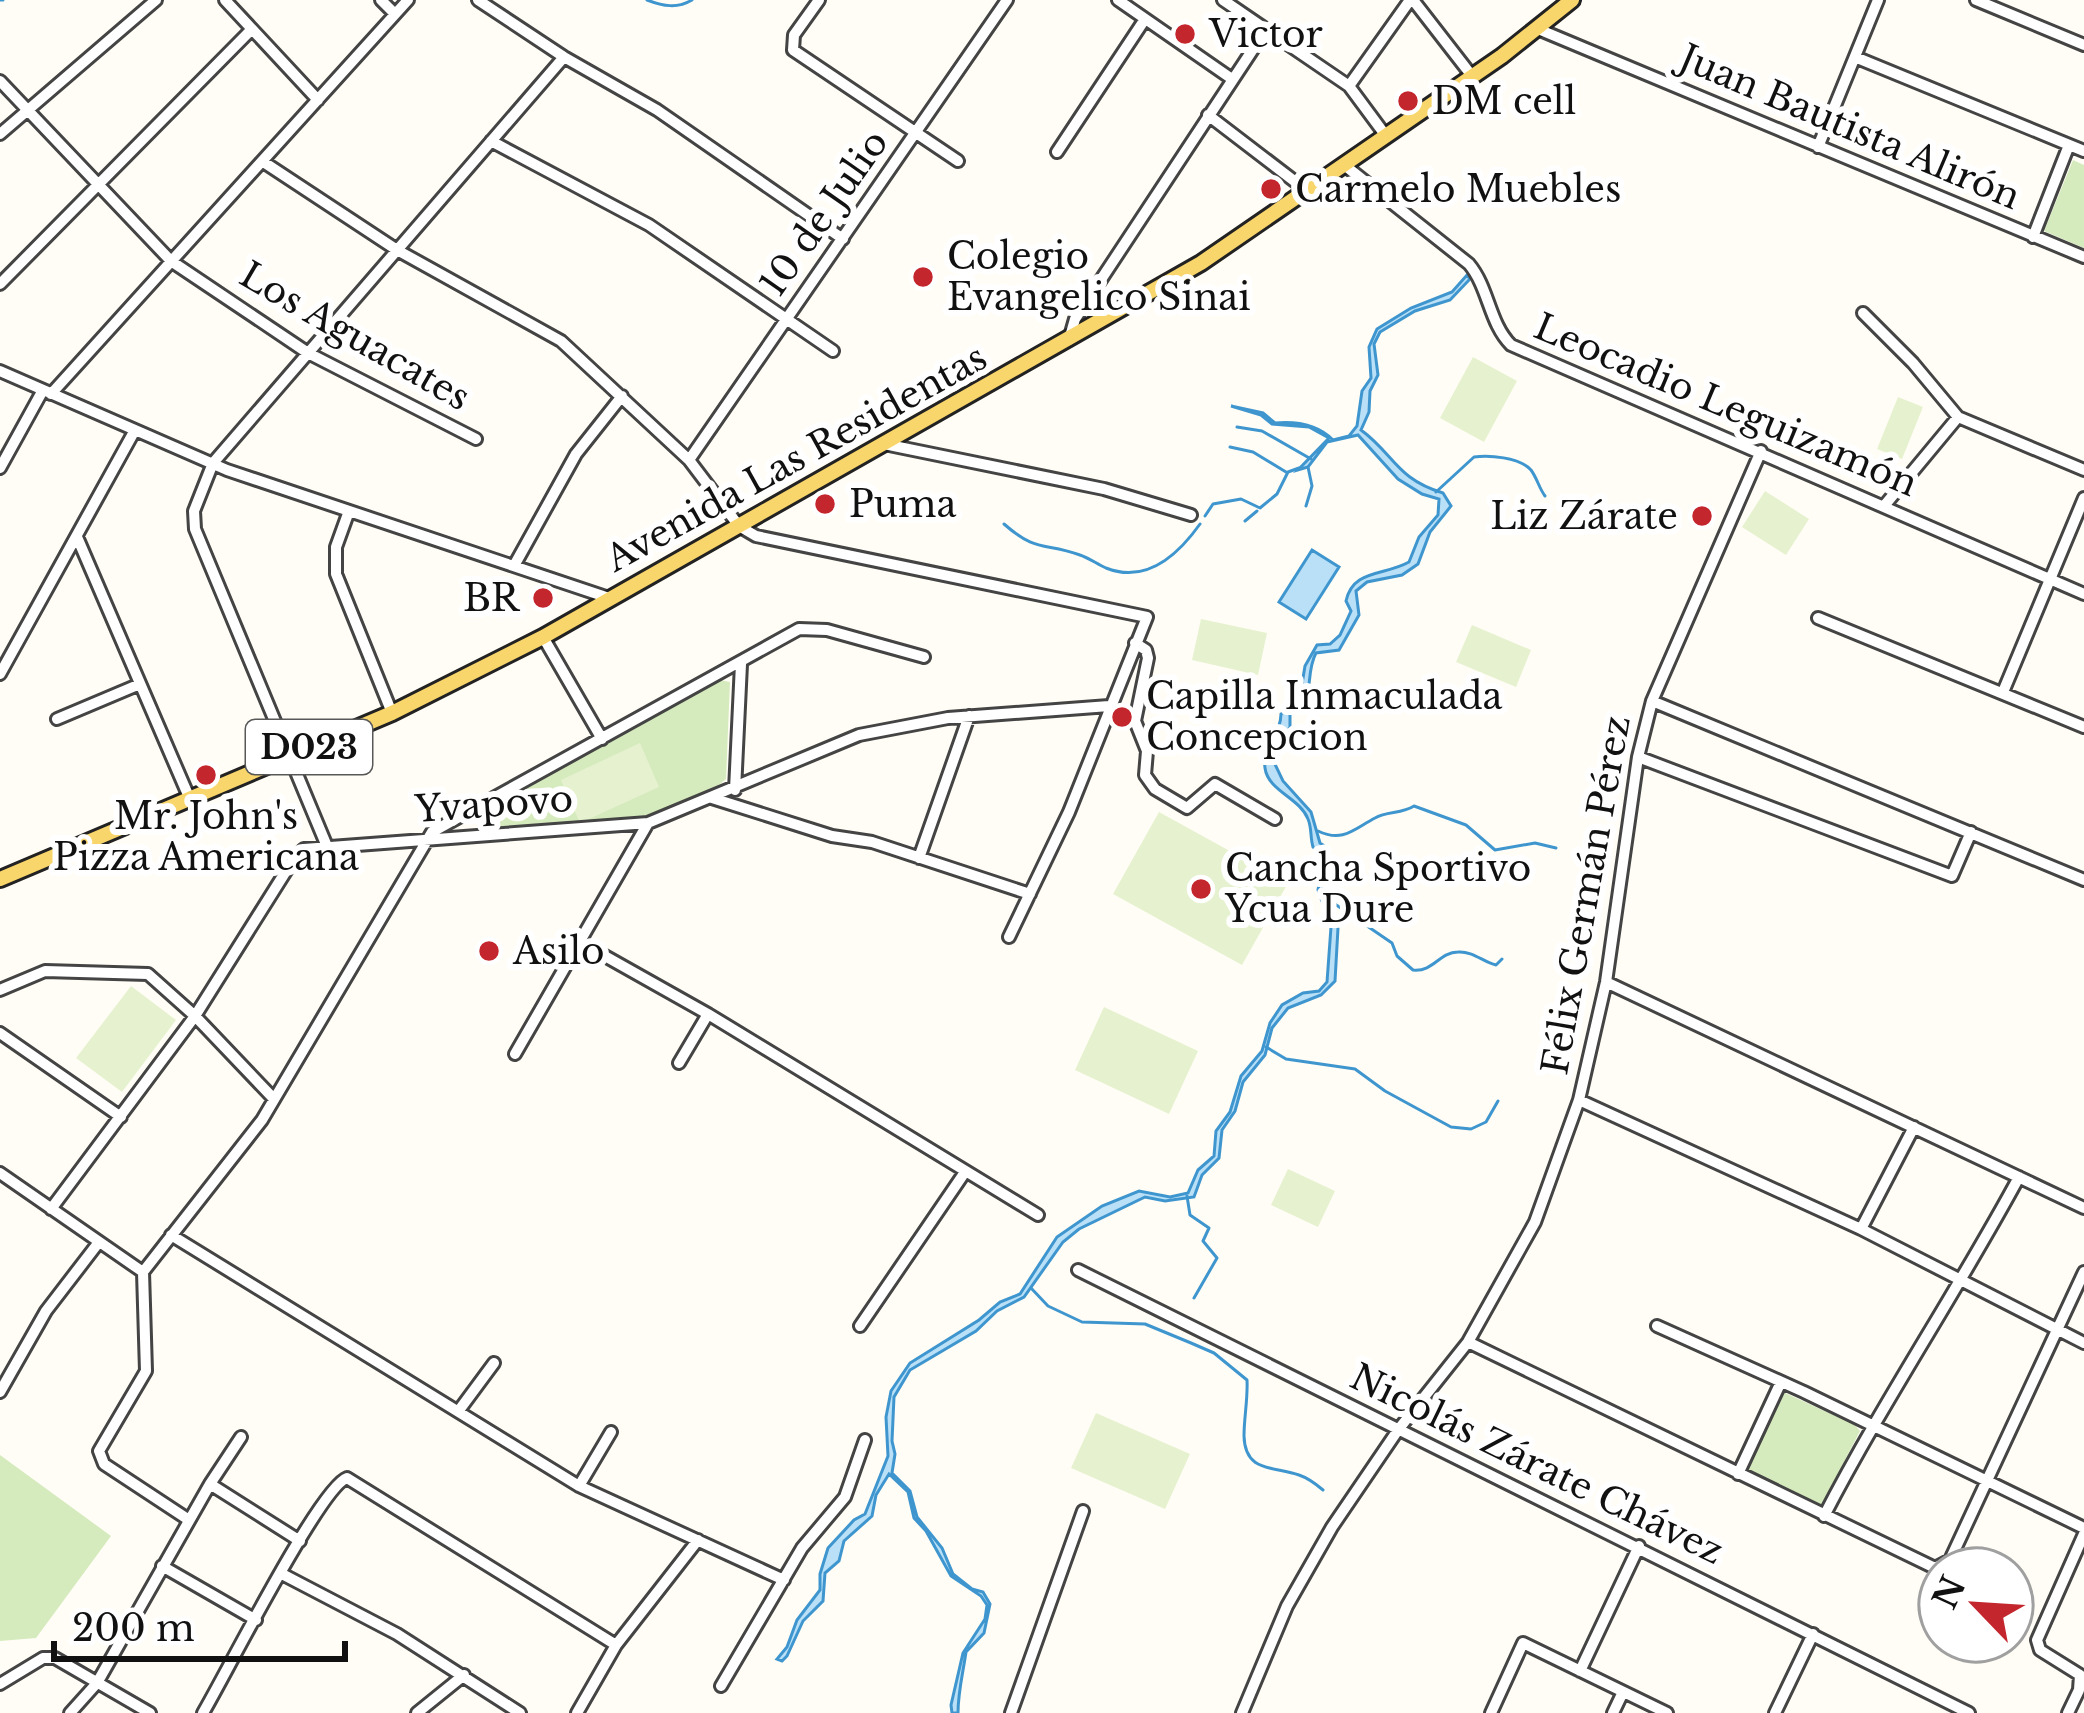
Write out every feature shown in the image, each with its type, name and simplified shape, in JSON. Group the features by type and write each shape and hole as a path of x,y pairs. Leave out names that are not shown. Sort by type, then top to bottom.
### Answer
{"main road":[{"name":"Avenida Las Residentas","path":"0,879 392,713 543,637 1201,263 1472,76 1571,0"}],"street":[{"path":"0,134 156,0"},
{"path":"225,0 318,100"},
{"path":"381,0 395,14"},
{"path":"0,468 47,392 408,0"},
{"path":"478,0 657,110 843,239"},
{"path":"820,0 794,35 793,50 958,161"},
{"name":"10 de Julio","path":"689,460 1006,0"},
{"path":"1118,0 1232,79"},
{"path":"1223,0 1349,86 1386,136"},
{"path":"1349,86 1412,0 1472,76"},
{"path":"1817,147 1878,0"},
{"path":"1976,0 2084,45"},
{"path":"1057,152 1145,19"},
{"path":"2,279 252,29"},
{"name":"Juan Bautista Alirón","path":"1538,29 2084,257"},
{"path":"1069,340 1075,320 1265,31"},
{"path":"51,1209 195,1016 293,860 304,849 326,844 195,529 194,511 213,464 564,57"},
{"path":"1855,57 2084,151"},
{"name":"Los Aguacates","path":"0,81 171,261 308,353 476,439"},
{"path":"1208,115 1306,190"},
{"path":"491,141 649,225 833,351"},
{"path":"2033,237 2069,145"},
{"path":"262,161 397,250 561,341 689,460 739,526 756,536 1147,617 1070,812 1009,937"},
{"name":"Leocadio Leguizamón","path":"1343,164 1469,264 1478,274 1502,337 1511,345 2084,594"},
{"path":"1862,313 1958,417 2084,470"},
{"path":"0,371 213,464 609,598"},
{"path":"515,564 568,466 622,396"},
{"path":"1884,506 1958,417"},
{"path":"0,674 135,430"},
{"path":"884,444 1104,489 1191,515"},
{"name":"Félix Germán Pérez","path":"1242,1713 1287,1606 1332,1527 1397,1430 1468,1342 1535,1222 1579,1100 1606,982 1637,757 1652,701 1760,452"},
{"path":"2003,692 2084,498"},
{"path":"349,511 336,547 336,574 392,713"},
{"path":"77,537 189,797"},
{"path":"1818,618 2084,727"},
{"path":"189,1520 104,1464 99,1451 146,1371 143,1272 262,1120 435,829 789,635 812,627 924,657"},
{"path":"543,637 602,739"},
{"path":"1135,644 1146,650 1148,658 1135,722 1147,751 1144,771 1148,781 1187,808 1215,784 1275,819"},
{"path":"734,805 740,664"},
{"path":"57,719 140,684"},
{"path":"1652,701 2084,880"},
{"name":"Yvapovo","path":"326,844 648,823 860,735 969,716 1109,706"},
{"path":"919,858 969,716"},
{"path":"1637,757 1952,876 1971,832"},
{"path":"712,797 1030,894"},
{"path":"515,1054 648,823"},
{"path":"580,942 708,1014 1038,1215"},
{"path":"0,990 45,971 148,974 274,1099"},
{"path":"1606,982 2084,1208"},
{"path":"680,1063 708,1014"},
{"path":"0,1033 121,1117"},
{"path":"1579,1100 1862,1229 2084,1343"},
{"path":"1862,1229 1914,1126"},
{"path":"860,1326 965,1172"},
{"path":"1824,1516 1870,1426 1963,1281 2019,1177"},
{"path":"2,1180 143,1272"},
{"path":"172,1235 579,1486 784,1580"},
{"path":"1,1386 46,1311 99,1241"},
{"name":"Nicolás Zárate Chávez","path":"1078,1270 1969,1713"},
{"path":"1468,1342 1939,1568 1949,1560 2084,1271"},
{"path":"1657,1326 2084,1531 2037,1640 2040,1650 2080,1675 2082,1681 2068,1713"},
{"path":"460,1409 494,1363"},
{"path":"1738,1474 1780,1384"},
{"path":"579,1486 611,1432"},
{"path":"70,1713 97,1683 209,1484 241,1437"},
{"path":"721,1686 809,1538 845,1497 866,1440"},
{"path":"203,1713 334,1484 346,1478 502,1570 616,1645"},
{"path":"209,1484 300,1540"},
{"path":"1015,1712 1082,1511"},
{"path":"577,1713 616,1645 698,1540"},
{"path":"1580,1671 1639,1546"},
{"path":"162,1567 256,1620"},
{"path":"282,1574 464,1675 520,1713"},
{"path":"1775,1713 1813,1634"},
{"path":"1491,1713 1522,1643 1667,1713"},
{"path":"0,1684 47,1657 149,1713"},
{"path":"417,1713 464,1675"},
{"path":"1612,1713 1623,1692"}],"green space":[{"path":"2073,160 2084,165 2084,248 2044,231"},
{"path":"1473,357 1517,381 1484,442 1440,418"},
{"path":"1898,397 1923,407 1902,459 1877,449"},
{"path":"1765,491 1809,519 1786,555 1742,527"},
{"path":"1201,619 1267,633 1258,675 1192,660"},
{"path":"1472,625 1531,650 1516,687 1456,662"},
{"path":"715,679 730,682 726,779 707,795 647,817 512,832 481,822 505,794 524,782 625,734"},
{"path":"640,743 659,787 580,823 561,780"},
{"name":"Cancha Sportivo Ycua Dure","path":"1159,812 1288,883 1242,965 1113,894"},
{"path":"131,986 176,1020 122,1092 76,1058"},
{"path":"1104,1007 1198,1051 1169,1114 1075,1070"},
{"path":"1288,1169 1335,1191 1318,1227 1271,1205"},
{"path":"1783,1392 1860,1431 1820,1508 1745,1472"},
{"path":"1096,1413 1190,1454 1165,1509 1071,1468"},
{"path":"0,1455 111,1536 36,1638 0,1641"}],"water":[{"path":"1467,275 1470,279 1450,300 1415,311 1380,332 1374,344 1378,375 1361,430 1415,481 1443,493 1451,506 1430,532 1418,564 1402,575 1367,582 1356,591 1359,615 1339,650 1316,653 1305,703 1290,712 1290,727 1272,758 1283,781 1311,812 1320,843 1329,849 1321,884 1338,928 1335,981 1321,995 1288,1008 1272,1028 1265,1055 1243,1082 1235,1111 1222,1130 1219,1158 1202,1175 1194,1197 1165,1201 1145,1197 1079,1229 1063,1242 1024,1297 910,1370 894,1397 892,1473 910,1491 917,1517 942,1548 953,1574 983,1592 990,1604 984,1633 966,1652 958,1713 952,1713 951,1705 963,1653 985,1619 987,1605 951,1576 914,1518 908,1492 889,1474 876,1495 872,1516 844,1541 839,1561 825,1573 823,1601 803,1621 787,1656 777,1659 797,1620 820,1590 828,1548 865,1514 888,1456 886,1417 891,1391 910,1363 1000,1302 1020,1294 1057,1237 1102,1206 1139,1191 1170,1197 1188,1193 1198,1170 1214,1156 1216,1131 1230,1112 1241,1076 1262,1051 1270,1023 1282,1005 1303,993 1319,991 1327,982 1331,927 1318,890 1324,858 1313,847 1304,812 1267,776 1266,754 1281,714 1299,702 1305,666 1317,645 1330,644 1340,635 1351,611 1346,601 1355,583 1409,562 1419,537 1438,515 1439,499 1398,479 1358,435 1327,442 1308,467 1298,470 1329,438 1309,427 1272,424 1261,415 1231,406 1263,413 1275,423 1313,427 1333,440 1349,436 1357,426 1362,391 1371,378 1369,347 1377,329 1411,308 1452,292"},
{"path":"1312,550 1339,567 1306,619 1279,602"}],"waterway":[{"path":"647,0 670,6 692,0"},
{"path":"1237,427 1262,431 1311,459"},
{"path":"1230,447 1253,452 1286,472"},
{"path":"1436,492 1474,457 1488,456 1526,466 1545,496"},
{"path":"1306,506 1312,486 1308,467"},
{"path":"1205,516 1213,504 1241,499 1260,508 1277,494 1288,472 1299,468"},
{"path":"1245,521 1257,511"},
{"path":"1004,524 1033,543 1121,572 1160,564 1200,524"},
{"path":"1318,831 1341,835 1414,806 1466,825 1495,850 1535,843 1556,848"},
{"path":"1329,900 1392,943 1397,956 1413,970 1458,952 1496,965 1502,959"},
{"path":"1266,1047 1286,1059 1355,1069 1451,1127 1471,1129 1486,1122 1498,1101"},
{"path":"1187,1196 1190,1215 1209,1228 1203,1241 1217,1258 1194,1298"},
{"path":"1031,1288 1048,1306 1082,1322 1145,1324 1214,1353 1247,1380 1244,1436 1250,1456 1262,1466 1302,1476 1323,1490"}],"place":[{"name":"Victor","path":"1185,34"},
{"name":"DM cell","path":"1408,101"},
{"name":"Carmelo Muebles","path":"1271,189"},
{"name":"Colegio Evangelico Sinai","path":"923,277"},
{"name":"Puma","path":"825,504"},
{"name":"Liz Zárate","path":"1702,516"},
{"name":"BR","path":"543,598"},
{"name":"Capilla Inmaculada Concepcion","path":"1122,717"},
{"name":"Mr. John's Pizza Americana","path":"206,775"},
{"name":"Cancha Sportivo Ycua Dure","path":"1201,889"},
{"name":"Asilo","path":"489,951"}]}
